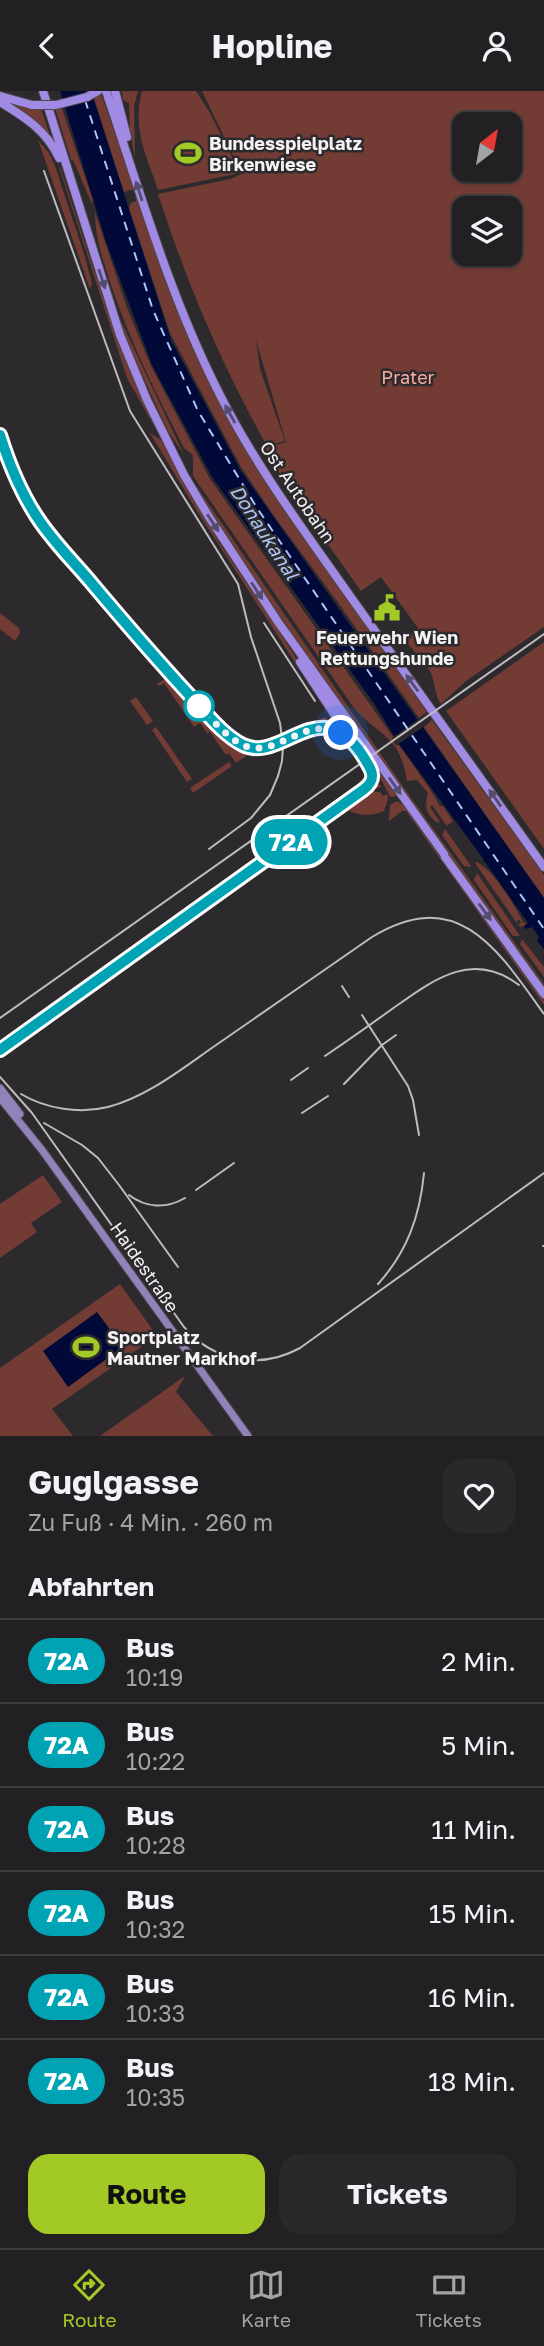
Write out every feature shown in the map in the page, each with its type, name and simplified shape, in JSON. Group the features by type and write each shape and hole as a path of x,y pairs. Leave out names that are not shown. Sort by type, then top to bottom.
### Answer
{"highway":[{"path":"41,91 120,335 147,400 184,475 270,611 544,994"},
{"path":"0,96 32,105 64,104 98,91"},
{"name":"Ost Autobahn","path":"106,91 182,314 244,440 302,528 544,867"},
{"path":"115,91 127,139 125,147"},
{"path":"0,102 39,128 54,148 66,176 70,179"},
{"path":"270,611 336,717 334,730"}],"main road":[{"path":"0,435 19,487 49,533 166,670 227,733 246,746 260,748 314,728 334,730 348,738 370,769 372,777 370,785 355,797 0,1050"},
{"name":"Haidestraße","path":"0,1088 42,1150"},
{"name":"Haidestraße","path":"0,1098 42,1150 248,1436"}],"green space":[{"path":"122,91 138,91 134,106 135,157 130,134 129,103 123,100"},
{"name":"Bundesspielplatz Birkenwiese","path":"142,91 196,91 240,173 158,190 140,129 139,104"},
{"name":"Prater","path":"202,91 544,91 544,627 466,681 441,704 430,671 404,639 418,628 381,577 361,591 286,485 265,448 286,442 256,340 260,369 285,441 267,446 206,323 158,194 242,174"},
{"path":"101,94 135,189 124,192 94,98"},
{"path":"8,103 41,109 51,138"},
{"path":"61,106 93,200 92,204 71,160 55,108"},
{"path":"33,128 46,142 56,160"},
{"path":"38,140 55,166 85,257 92,284 90,289"},
{"path":"57,162 117,335 157,431 127,378"},
{"path":"135,195 190,341 213,389 248,453 287,513 427,712 419,718 241,467 170,333 129,208 131,203 136,201"},
{"path":"95,212 127,308 151,366 210,479 440,806 443,806 453,821 447,826 432,805 430,807 440,822 431,817 426,807 428,793 417,780 407,781 404,766 394,745 354,708 193,476 193,455 184,448 135,348 118,306 100,249"},
{"path":"113,306 121,321 184,455 168,431"},
{"path":"144,383 190,477 402,785 544,984 544,989 352,721 219,527 172,447"},
{"path":"150,433 161,440 220,544 333,717 331,722 309,725 295,731 294,729 326,717 328,720 331,718 197,511"},
{"path":"0,613 19,628 20,633 15,641 0,629"},
{"path":"544,642 544,849 446,711"},
{"path":"165,679 213,732 248,755 236,763 200,723 194,727 164,683 159,686 157,684"},
{"path":"316,682 397,796 390,797 376,770 341,729 340,721"},
{"path":"136,697 153,721 147,725 130,701"},
{"path":"432,720 544,875 544,898 424,727"},
{"path":"156,727 192,779 187,782 152,730"},
{"path":"229,762 232,766 193,793 190,788"},
{"path":"375,782 382,786 375,789 375,792 380,792 383,796 387,794 384,811 363,815 344,807 372,788"},
{"path":"397,801 405,806 544,1000 544,1005 406,811 389,821 390,805"},
{"path":"445,829 470,867 464,866 442,835"},
{"path":"475,863 496,880 523,922 527,924 521,927 517,924 521,921 518,920 517,923"},
{"path":"477,873 520,936 513,936 474,880"},
{"path":"172,932 176,932 103,984 104,980"},
{"path":"522,939 544,967 544,977 520,944"},
{"path":"43,1175 62,1202 31,1223 37,1232 0,1258 0,1204"},
{"name":"Sportplatz Mautner Markhof","path":"120,1284 157,1336 52,1409 73,1436 0,1436 0,1368"},
{"path":"185,1376 176,1392 213,1436 100,1436"}],"water":[{"name":"Donaukanal","path":"60,91 91,91 171,340 241,471 544,898 544,949 537,941 539,937 532,927 526,929 524,926 528,923 212,477 152,365 106,242"},
{"path":"97,1312 123,1347 68,1387 43,1351"}],"pier":[{"path":"420,718 426,725 396,746 392,738"}],"ferry route":[{"path":"85,100 153,310 198,411 257,508 544,929"}],"railway":[{"path":"44,171 130,411 238,584 251,637 280,723 282,761 270,795 251,818 209,849"},
{"path":"264,623 315,701"},
{"path":"0,1018 544,634"},
{"path":"21,1094 52,1107 75,1110 108,1107 138,1096 179,1071 372,937 402,923 429,918 452,921 473,932 510,968 544,1014"},
{"path":"325,1056 422,988 452,973 468,969 485,970 519,985"},
{"path":"342,986 349,997"},
{"path":"362,1015 408,1086 419,1135"},
{"path":"344,1084 382,1045 396,1035"},
{"path":"291,1080 308,1068"},
{"path":"0,1077 32,1113 184,1327 209,1348 238,1359 269,1359 300,1348 544,1173"},
{"path":"302,1113 328,1096"},
{"path":"44,1123 82,1145 98,1158 178,1267"},
{"path":"196,1190 234,1163"},
{"path":"378,1284 397,1259 410,1233 419,1204 424,1173"},
{"path":"129,1195 149,1205 171,1204 185,1198"}],"bus line":[{"name":"72A","path":"0,435 19,487 49,533 166,670 227,733 246,746 260,748 314,728 334,730 354,744 370,769 372,782 0,1050"}],"place":[{"name":"Bundesspielplatz Birkenwiese","path":"188,153"},
{"name":"Feuerwehr Wien Rettungshunde","path":"387,608"},
{"name":"Sportplatz Mautner Markhof","path":"86,1347"}],"route":[{"path":"199,706 236,740 251,747 265,747 314,728 327,728 341,733"}]}
